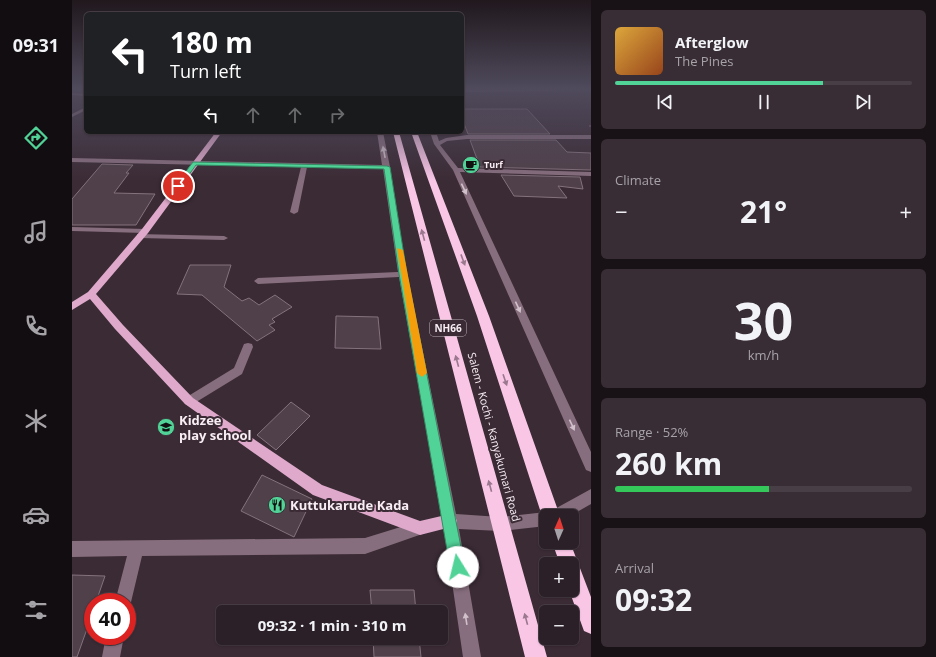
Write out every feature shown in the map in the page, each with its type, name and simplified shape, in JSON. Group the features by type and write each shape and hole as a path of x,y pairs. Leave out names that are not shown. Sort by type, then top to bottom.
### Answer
{"highway":[{"name":"Salem - Kochi - Kanyakumari Road","path":"397,134 536,657"},
{"path":"415,134 484,316 550,509"},
{"path":"579,591 591,624"}],"main road":[{"path":"72,307 91,294 143,234 218,134"},
{"path":"91,294 119,327 189,401 318,490 420,528 450,521"}],"street":[{"path":"468,131 591,131"},
{"path":"380,134 387,167 403,274 450,521 472,657"},
{"path":"434,134 437,144 456,170 591,466"},
{"path":"437,144 446,140 467,137 591,137"},
{"path":"72,160 195,164 387,167"},
{"path":"294,212 304,166"},
{"path":"456,170 591,174"},
{"path":"72,229 224,238"},
{"path":"258,281 403,274"},
{"path":"189,401 238,371 248,347"},
{"path":"568,509 591,496"},
{"path":"450,521 500,524 539,520"},
{"path":"72,549 365,546 420,528"},
{"path":"125,593 136,549"},
{"path":"111,657 114,645"}],"building":[{"path":"464,120 537,120 550,134 468,134"},
{"path":"470,140 556,140 567,152 591,153 591,170 480,167"},
{"path":"102,164 133,165 126,173 129,173 114,193 155,194 136,225 72,225 72,199"},
{"path":"501,175 580,177 583,189 558,186 567,198 514,196"},
{"path":"190,265 231,265 224,287 242,301 249,298 259,305 275,295 292,307 272,319 275,322 269,325 275,330 257,341 202,295 177,294"},
{"path":"336,316 378,317 381,349 335,348"},
{"path":"291,402 310,416 276,450 257,435"},
{"name":"Kuttukarude Kada","path":"262,475 312,499 294,537 241,511"},
{"path":"72,575 105,576 99,593 84,593 84,637 77,657 72,657"},
{"path":"370,590 414,590 415,605 371,605"},
{"path":"373,645 420,645 421,657 374,657"}],"slow traffic":[{"path":"400,250 403,274 422,373"}],"place":[{"name":"Turf","path":"471,165"},
{"name":"Kidzee play school","path":"166,427"},
{"name":"Kuttukarude Kada","path":"277,505"}],"route":[{"path":"178,186 195,164 387,167 403,274 458,567"}]}
